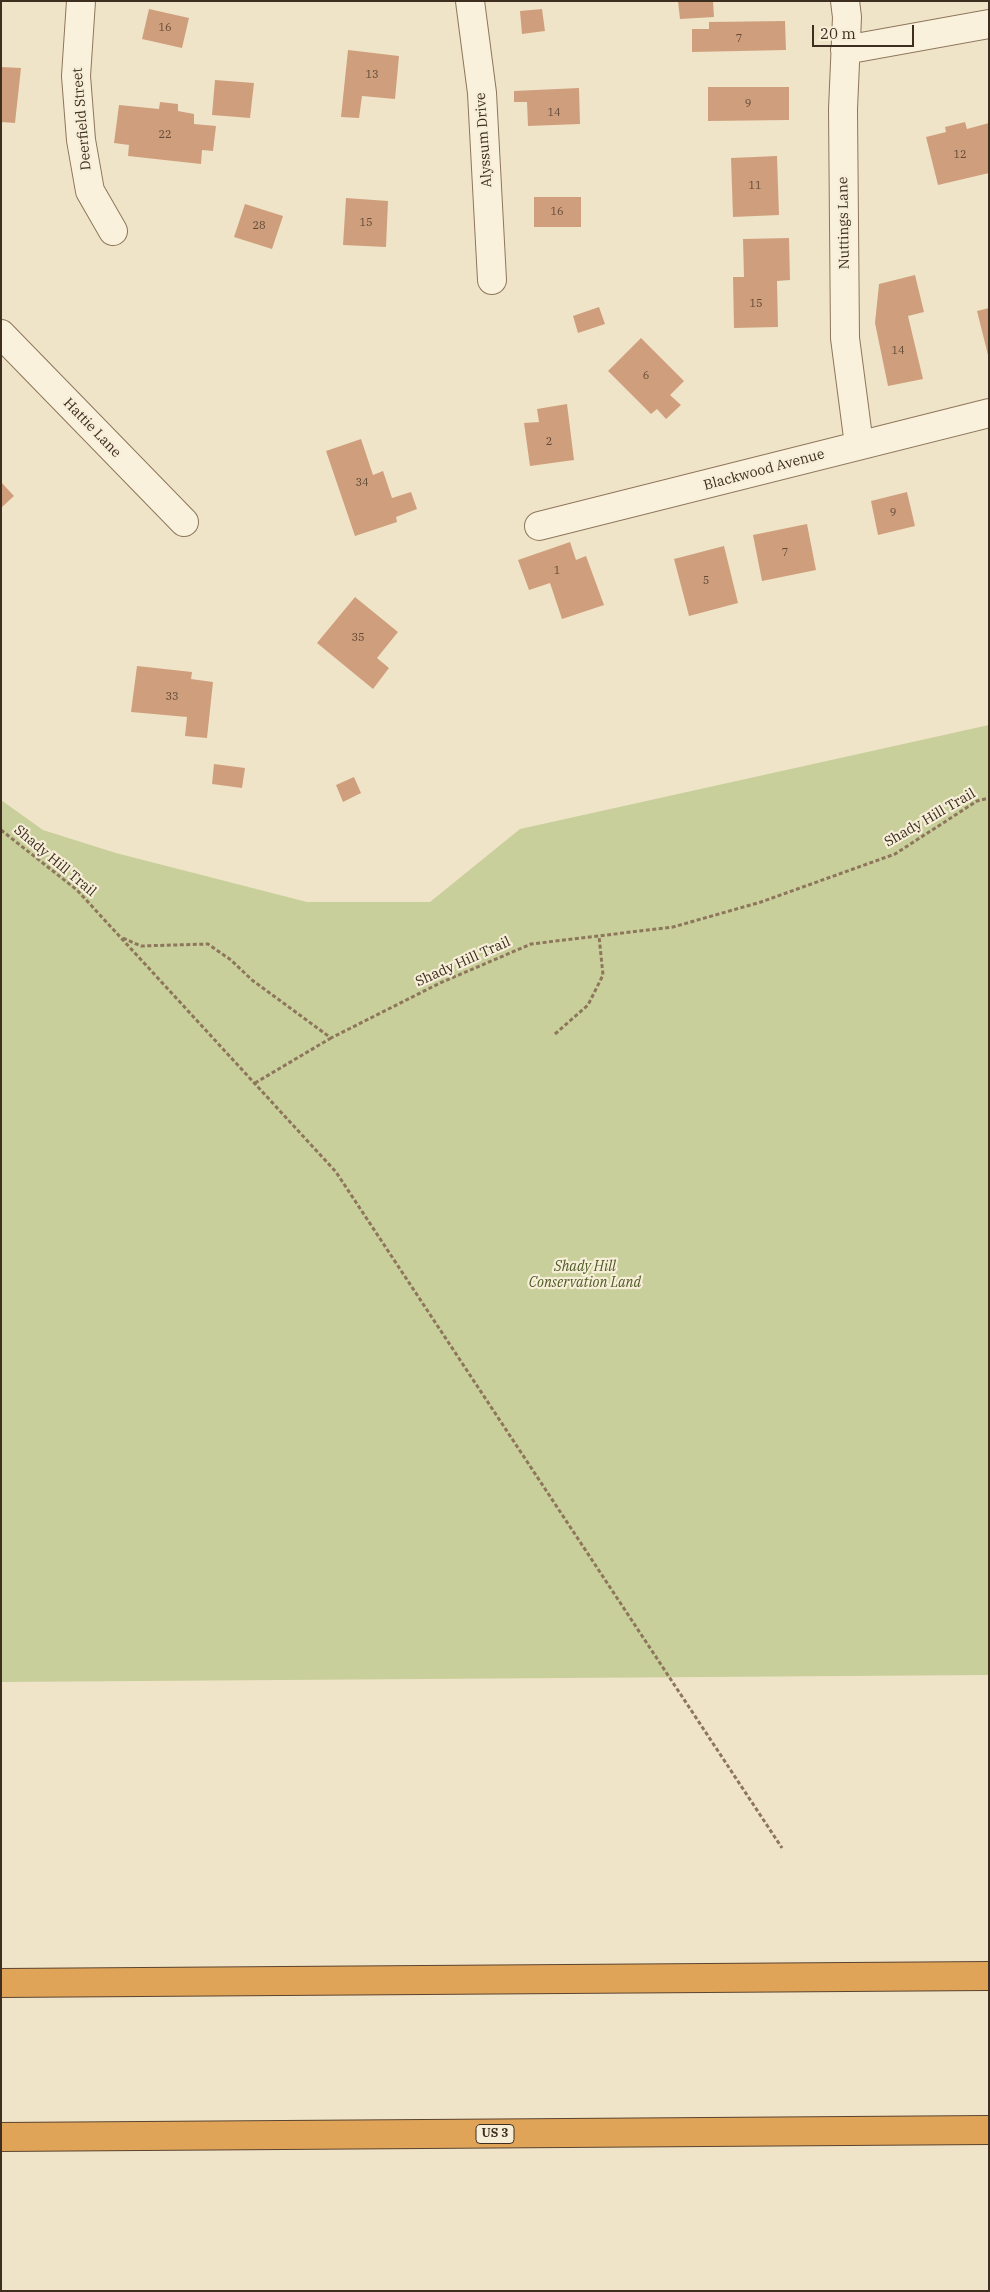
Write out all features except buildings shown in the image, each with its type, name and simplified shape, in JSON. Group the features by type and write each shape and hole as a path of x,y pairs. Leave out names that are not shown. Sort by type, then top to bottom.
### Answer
{"highway":[{"path":"1,1983 989,1976"},
{"name":"US 3","path":"1,2137 989,2130"}],"street":[{"name":"Deerfield Street","path":"81,1 76,76 81,140 90,190 113,231"},
{"name":"Alyssum Drive","path":"470,1 482,93 492,280"},
{"name":"Nuttings Lane","path":"846,1 843,109 845,338 859,445"},
{"path":"846,50 989,24"},
{"name":"Hattie Lane","path":"1,334 184,522"},
{"name":"Blackwood Avenue","path":"539,526 989,413"}],"path":[{"name":"Shady Hill Trail","path":"1,830 77,890 120,937 141,946 208,944 231,960 252,980 331,1038 440,983 531,944 673,926 761,902 895,854 976,801 989,798"},
{"path":"555,1034 588,1005 603,974 599,936"},
{"path":"120,937 336,1172 782,1848"},
{"path":"255,1084 331,1038"}],"green space":[{"name":"Shady Hill Conservation Land","path":"989,725 989,1675 1,1682 1,800 43,830 116,853 307,902 430,902 520,829"}]}
